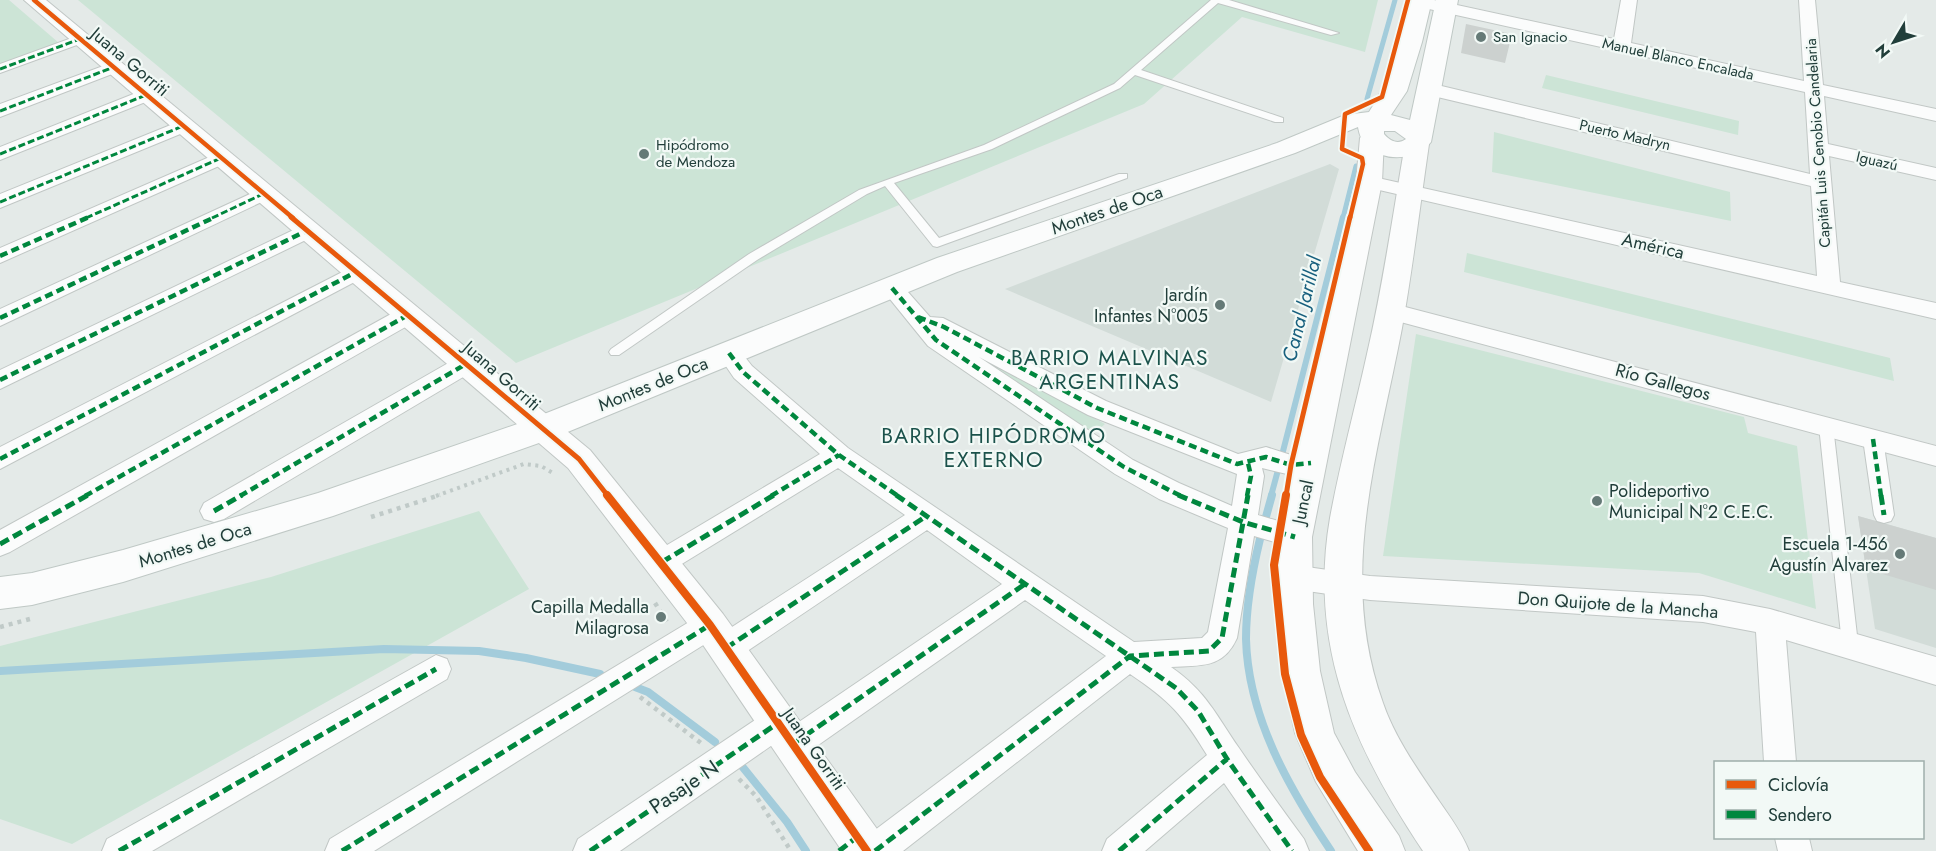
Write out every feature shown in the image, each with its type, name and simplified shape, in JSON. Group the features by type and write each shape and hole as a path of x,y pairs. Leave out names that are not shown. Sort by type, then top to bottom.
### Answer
{"main road":[{"path":"1388,136 1388,102 1398,82 1411,42 1420,1"},
{"path":"1388,136 1429,89 1446,4"},
{"name":"Montes de Oca","path":"0,593 32,589 123,566 321,506 541,429 947,265 1297,144 1343,142 1388,136"}],"street":[{"name":"Juana Gorriti","path":"34,0 579,459 662,562 706,639 785,734 859,848"},
{"path":"1622,46 1629,0"},
{"name":"Capitán Luis Cenobio Candelaria","path":"1807,0 1829,286"},
{"name":"Manuel Blanco Encalada","path":"1420,1 1446,4 1622,46 1936,115"},
{"path":"0,69 80,39"},
{"path":"0,111 114,67"},
{"name":"Puerto Madryn","path":"1429,89 1820,182"},
{"path":"0,154 146,95"},
{"path":"0,202 183,126"},
{"path":"1388,136 1410,190 1390,310 1347,519 1343,550 1344,585 1351,658 1372,726 1416,806 1448,851"},
{"name":"Juncal","path":"1384,851 1332,770 1310,717 1299,663 1294,557 1311,463 1370,182 1388,136"},
{"name":"Iguazú","path":"1818,147 1936,174"},
{"path":"0,256 221,158"},
{"name":"América","path":"1370,182 1936,311"},
{"path":"0,318 263,194"},
{"path":"0,380 306,231"},
{"path":"0,459 356,272"},
{"name":"Don Quijote de la Mancha","path":"892,288 936,340 1124,467 1169,491 1243,522 1294,557 1344,585 1703,609 1770,622 1936,671"},
{"name":"Río Gallegos","path":"1390,310 1936,456"},
{"path":"0,544 408,315"},
{"path":"915,315 944,327 1097,408 1237,464 1266,457 1291,465 1311,463"},
{"path":"729,353 742,372 839,455 1176,688 1198,711 1227,759 1292,851"},
{"path":"214,511 466,364"},
{"path":"1873,439 1884,515"},
{"path":"662,562 839,455"},
{"path":"859,848 1130,656 1209,651 1222,638 1251,476 1248,463"},
{"path":"342,851 706,639 928,515"},
{"name":"Pasaje N","path":"590,851 785,734 1025,584"},
{"path":"1770,622 1780,761"},
{"path":"119,851 436,669"},
{"path":"1119,851 1227,759"}],"lane":[{"path":"615,352 753,256 863,192 988,147 1117,86 1217,0 1334,33"},
{"path":"1133,71 1279,120"},
{"path":"888,182 937,243 1123,176"},
{"path":"1826,426 1850,644"}],"path":[{"path":"370,518 524,464 541,466 557,476"},
{"path":"650,596 706,639"},
{"path":"0,627 33,618"}],"shaded area":[{"path":"1330,164 1339,169 1271,402 1005,289"},
{"path":"1858,516 1936,538 1936,648 1875,629"}],"green space":[{"path":"0,0 9,0 59,43 0,65"},
{"name":"Hipódromo de Mendoza","path":"78,0 1378,0 1365,52 1242,17 1144,104 516,363"},
{"path":"1546,75 1739,121 1738,135 1542,88"},
{"path":"1494,132 1730,192 1731,221 1492,172"},
{"path":"1467,253 1890,358 1894,381 1464,272"},
{"name":"Polideportivo Municipal N°2 C.E.C.","path":"1416,334 1744,417 1748,433 1797,446 1816,609 1699,573 1383,556"},
{"path":"959,344 1105,424 1092,435"},
{"path":"479,511 529,589 72,844 0,819 0,646 271,577"}],"building":[{"path":"1466,24 1512,34 1505,63 1461,53"},
{"name":"Escuela 1-456 Agustín Alvarez","path":"1858,516 1936,538 1936,590 1866,569"}],"waterway":[{"name":"Canal Jarillal","path":"1367,99 1395,0"},
{"name":"Canal Jarillal","path":"1343,218 1356,166"},
{"name":"Canal Jarillal","path":"1281,459 1343,217"},
{"path":"1271,496 1278,470"},
{"path":"1264,524 1272,495"},
{"name":"Canal Jarillal","path":"1260,539 1254,564 1246,626 1254,696 1273,751 1300,802 1331,851"},
{"path":"0,671 384,649 479,651 526,658 600,674"},
{"path":"635,687 648,692 715,742"},
{"path":"741,765 787,822 806,851"}],"marked path":[{"path":"0,69 80,39"},
{"path":"0,111 114,67"},
{"path":"0,154 146,95"},
{"path":"0,202 183,126"},
{"path":"0,256 221,158"},
{"path":"0,318 263,194"},
{"path":"0,380 306,231"},
{"path":"0,459 356,272"},
{"path":"892,288 936,340 1124,467 1169,491 1243,522 1295,537"},
{"path":"0,544 408,315"},
{"path":"918,317 944,327 1097,408 1237,464 1266,457 1291,465 1311,463"},
{"path":"729,353 743,372 839,455 1176,688 1198,711 1227,759 1292,851"},
{"path":"214,511 466,364"},
{"path":"1873,439 1884,515"},
{"path":"662,562 839,455"},
{"path":"875,851 1130,656 1209,651 1222,638 1251,476 1248,463"},
{"path":"726,648 928,515"},
{"path":"793,744 1025,584"},
{"path":"342,851 710,625"},
{"path":"119,851 436,669"},
{"path":"590,851 778,723"},
{"path":"1119,851 1227,759"},
{"path":"839,851 857,837"}],"cycle path":[{"path":"34,0 579,459 710,625 867,851"},
{"path":"1369,851 1320,777 1301,735 1285,674 1274,565 1291,465 1363,164 1362,158 1342,149 1345,114 1382,97 1408,0"}],"place":[{"name":"San Ignacio","path":"1481,37"},
{"name":"Hipódromo de Mendoza","path":"644,154"},
{"name":"Jardín Infantes N°005","path":"1220,305"},
{"name":"Polideportivo Municipal N°2 C.E.C.","path":"1597,501"},
{"name":"Escuela 1-456 Agustín Alvarez","path":"1900,554"},
{"name":"Capilla Medalla Milagrosa","path":"661,617"}],"district":[{"name":"BARRIO MALVINAS ARGENTINAS","path":"1110,370"},
{"name":"BARRIO HIPÓDROMO EXTERNO","path":"994,448"}]}
